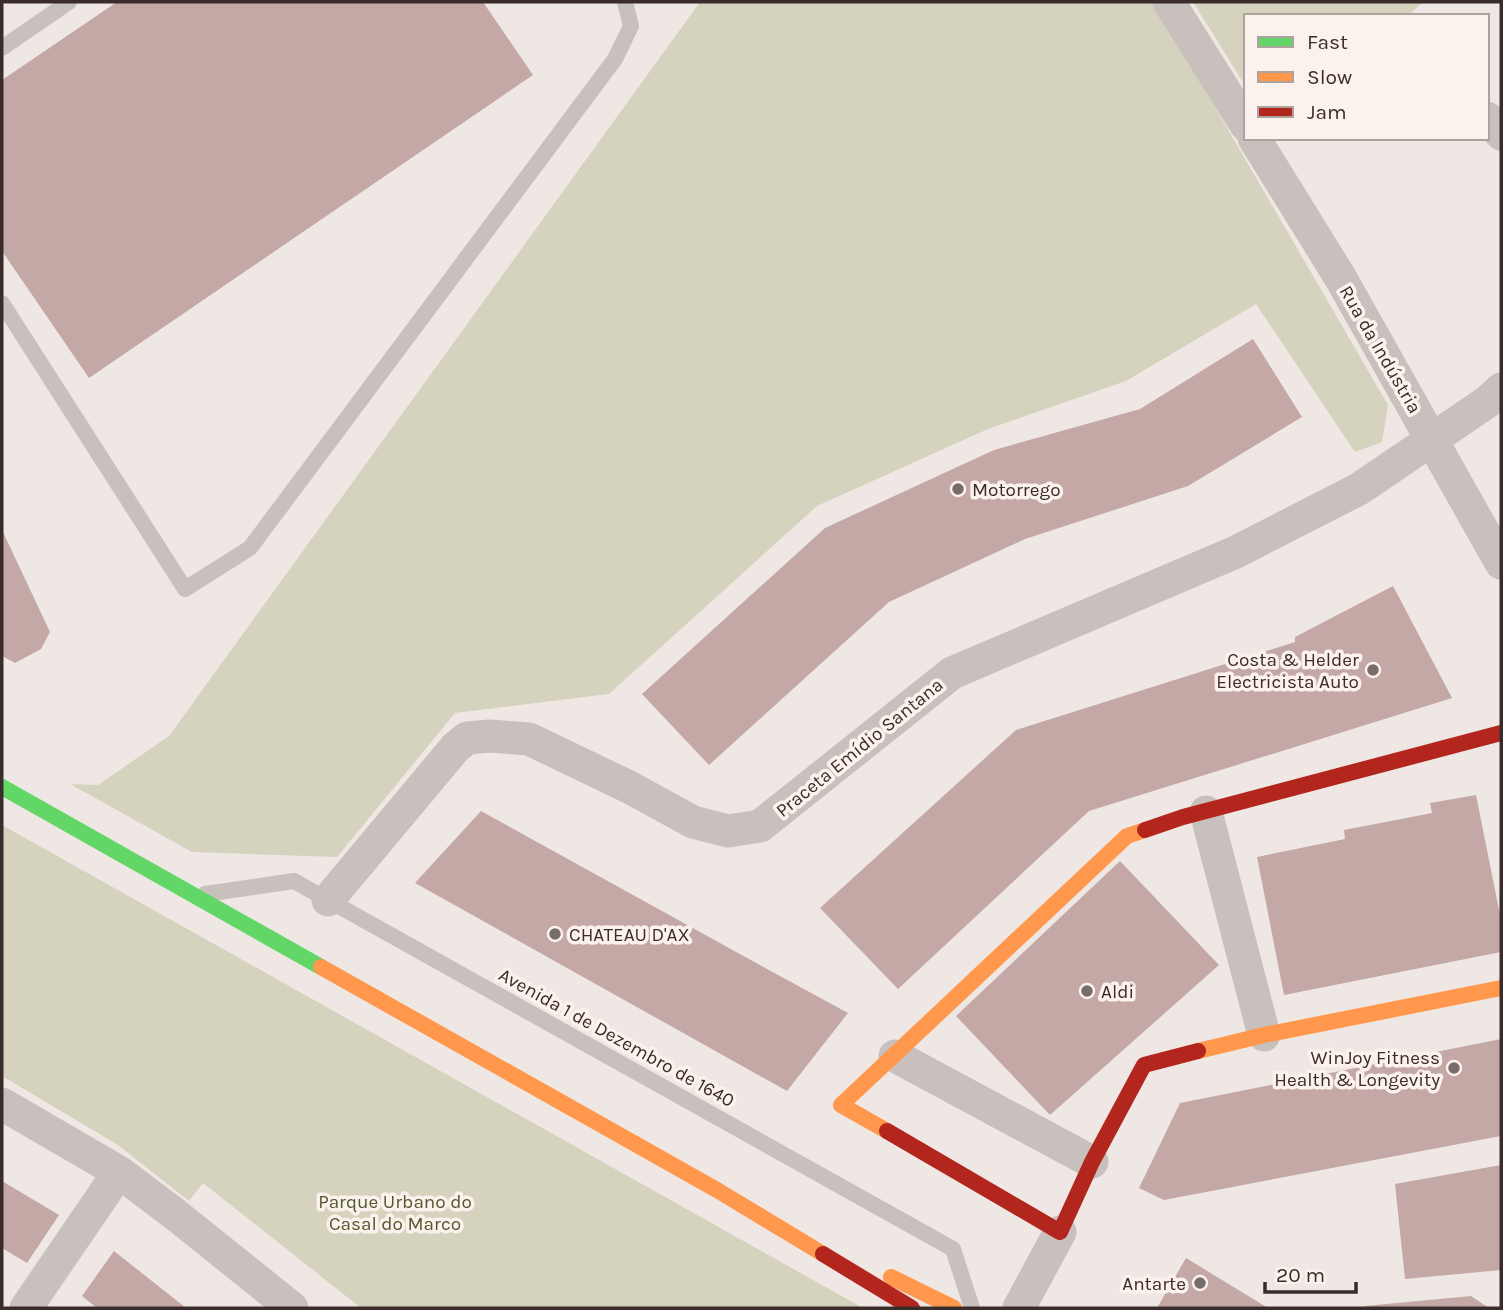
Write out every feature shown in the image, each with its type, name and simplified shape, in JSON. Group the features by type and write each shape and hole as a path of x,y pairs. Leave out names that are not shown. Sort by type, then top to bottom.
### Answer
{"street":[{"path":"1169,2 1244,122"},
{"path":"1489,120 1501,134"},
{"name":"Rua da Indústria","path":"1255,140 1340,277 1501,563"},
{"path":"1431,438 1487,402 1501,388"},
{"name":"Praceta Emídio Santana","path":"328,900 455,748 467,738 490,736 529,739 629,786 694,822 728,831 760,826 952,673 1236,552 1359,489 1431,438"},
{"path":"1060,1232 841,1105 1127,836 1183,817 1501,733"},
{"path":"2,787 717,1190 912,1308"},
{"path":"1206,812 1264,1035"},
{"path":"1019,1308 1144,1065 1264,1035 1501,988"},
{"path":"895,1056 1092,1162"},
{"path":"2,1104 119,1172 176,1214 292,1308"},
{"path":"26,1308 119,1172"},
{"path":"717,1190 954,1308"}],"lane":[{"path":"2,48 69,2"},
{"path":"2,303 185,589 250,548 259,537 615,59 631,26 625,2"},
{"name":"Avenida 1 de Dezembro de 1640","path":"195,895 294,881 953,1249 972,1308"}],"green space":[{"path":"700,2 1152,2 1388,405 1382,442 1355,452 1256,304 1126,381 988,429 817,506 609,694 455,713 337,857 192,852 70,784 98,785 169,736"},
{"path":"1193,2 1423,2 1410,14 1244,14 1244,84"},
{"name":"Parque Urbano do Casal do Marco","path":"2,825 863,1308 361,1308 203,1183 189,1201 118,1145 2,1076"}],"building":[{"path":"117,2 483,2 533,75 89,378 2,251 2,80"},
{"path":"1253,339 1302,417 1188,486 1025,539 889,602 709,765 642,694 825,528 994,450 1140,409"},
{"path":"2,530 50,632 41,649 15,663 2,656"},
{"path":"1393,586 1452,698 1089,811 898,989 820,908 1016,730 1295,642 1295,637"},
{"path":"1476,795 1501,920 1501,952 1284,995 1257,857 1345,839 1344,830 1432,813 1430,803"},
{"path":"481,811 848,1013 787,1091 415,883"},
{"name":"Aldi","path":"1120,861 1219,965 1050,1115 956,1016"},
{"path":"1501,1039 1501,1136 1164,1200 1139,1188 1180,1103"},
{"path":"1501,1165 1501,1270 1405,1279 1395,1184"},
{"path":"2,1181 59,1215 27,1263 2,1248"},
{"path":"114,1251 186,1308 97,1308 82,1296"},
{"name":"Antarte","path":"1186,1258 1268,1308 1157,1308"},
{"path":"1471,1296 1489,1308 1365,1308 1365,1306"}],"traffic: fast":[{"path":"2,787 321,967"}],"traffic: slow":[{"path":"887,1131 841,1105 1127,836 1145,830"},
{"path":"321,967 717,1190 823,1254"},
{"path":"1198,1051 1264,1035 1501,988"},
{"path":"891,1277 954,1308"}],"traffic: jam":[{"path":"1145,830 1183,817 1501,733"},
{"path":"887,1131 1060,1232 1092,1162 1144,1065 1198,1051"},
{"path":"823,1254 912,1308"}],"place":[{"name":"Motorrego","path":"958,489"},
{"name":"Costa & Helder Electricista Auto","path":"1373,670"},
{"name":"CHATEAU D'AX","path":"555,934"},
{"name":"Aldi","path":"1087,991"},
{"name":"WinJoy Fitness Health & Longevity","path":"1454,1068"},
{"name":"Antarte","path":"1200,1283"}]}
